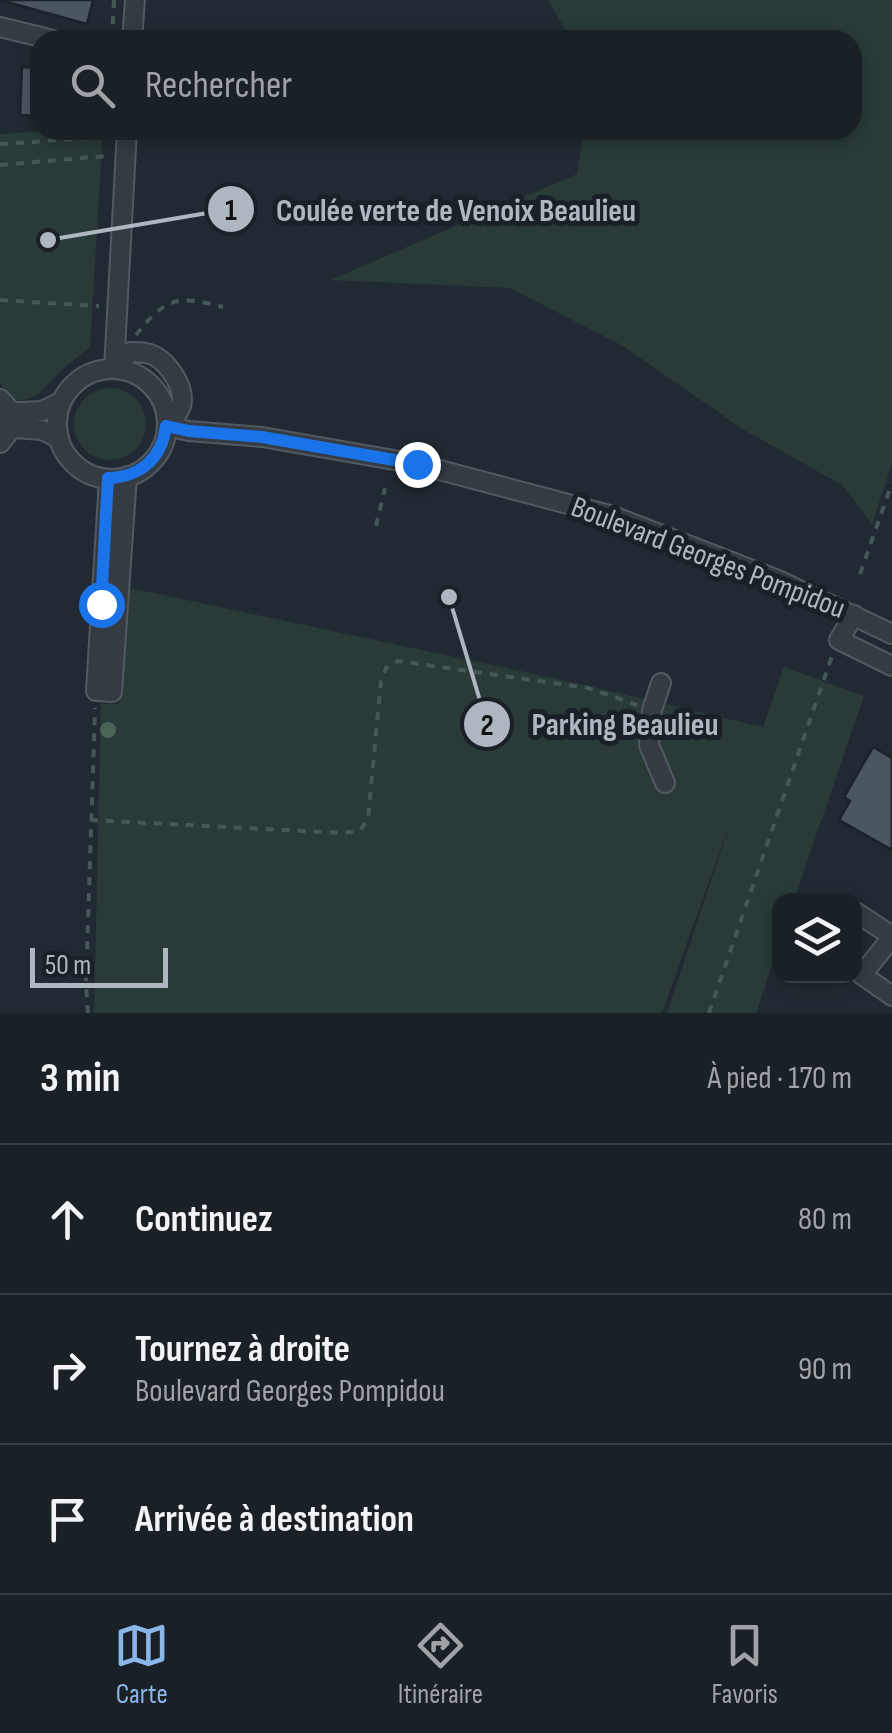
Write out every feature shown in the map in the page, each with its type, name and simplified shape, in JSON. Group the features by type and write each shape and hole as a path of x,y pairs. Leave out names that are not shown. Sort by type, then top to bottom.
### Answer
{"street":[{"path":"132,30 134,0"},
{"path":"0,26 30,34"},
{"path":"114,369 126,140"},
{"path":"114,369 146,380 158,393 165,409 166,426 153,460 118,478 95,476 72,462 59,438 57,420 70,388 98,371 114,369"},
{"path":"5,416 42,411 62,402"},
{"path":"5,416 59,438"},
{"path":"0,444 5,416"},
{"name":"Boulevard Georges Pompidou","path":"166,426 262,437 417,464 614,516 730,560 892,634"},
{"path":"96,692 118,478"},
{"path":"854,614 839,640 892,666"},
{"path":"661,682 652,710 649,745 665,783"},
{"path":"862,916 892,937 862,968"},
{"path":"862,975 892,996"}],"path":[{"path":"112,30 114,0"},
{"path":"0,144 54,140"},
{"path":"0,165 106,156"},
{"path":"136,335 150,317 180,299 223,307"},
{"path":"0,300 99,306"},
{"path":"860,574 892,483"},
{"path":"376,526 385,488"},
{"path":"710,1013 834,651"},
{"path":"90,820 360,831 368,818 382,682 386,668 398,661 588,688 652,710"},
{"path":"88,1013 96,692"}],"shaded area":[{"path":"548,0 892,0 892,464 872,524 842,485 744,430 623,346 510,288 330,280 577,174 582,140 862,140 862,30 565,30"},
{"path":"30,132 30,140 102,140 90,346 39,393 17,400 0,383 0,134"},
{"path":"110,388 124,390 136,398 144,410 144,438 136,450 124,458 110,460 96,458 84,450 76,438 74,424 76,410 84,398 96,390"},
{"path":"126,587 763,727 784,667 864,696 796,893 772,893 772,966 756,1013 667,1013 733,814 662,1013 94,1013 101,704 119,704"}],"building":[{"path":"0,0 93,0 87,24"},
{"path":"22,67 30,67 30,116 20,115"},
{"path":"873,747 892,758 892,850 839,820 850,801 844,797"}],"place":[{"name":"Coulée verte de Venoix Beaulieu","path":"48,240"},
{"name":"Parking Beaulieu","path":"449,597"}],"route":[{"path":"101,604 108,478 133,474 153,460 165,438 166,426 262,437 417,464"}]}
